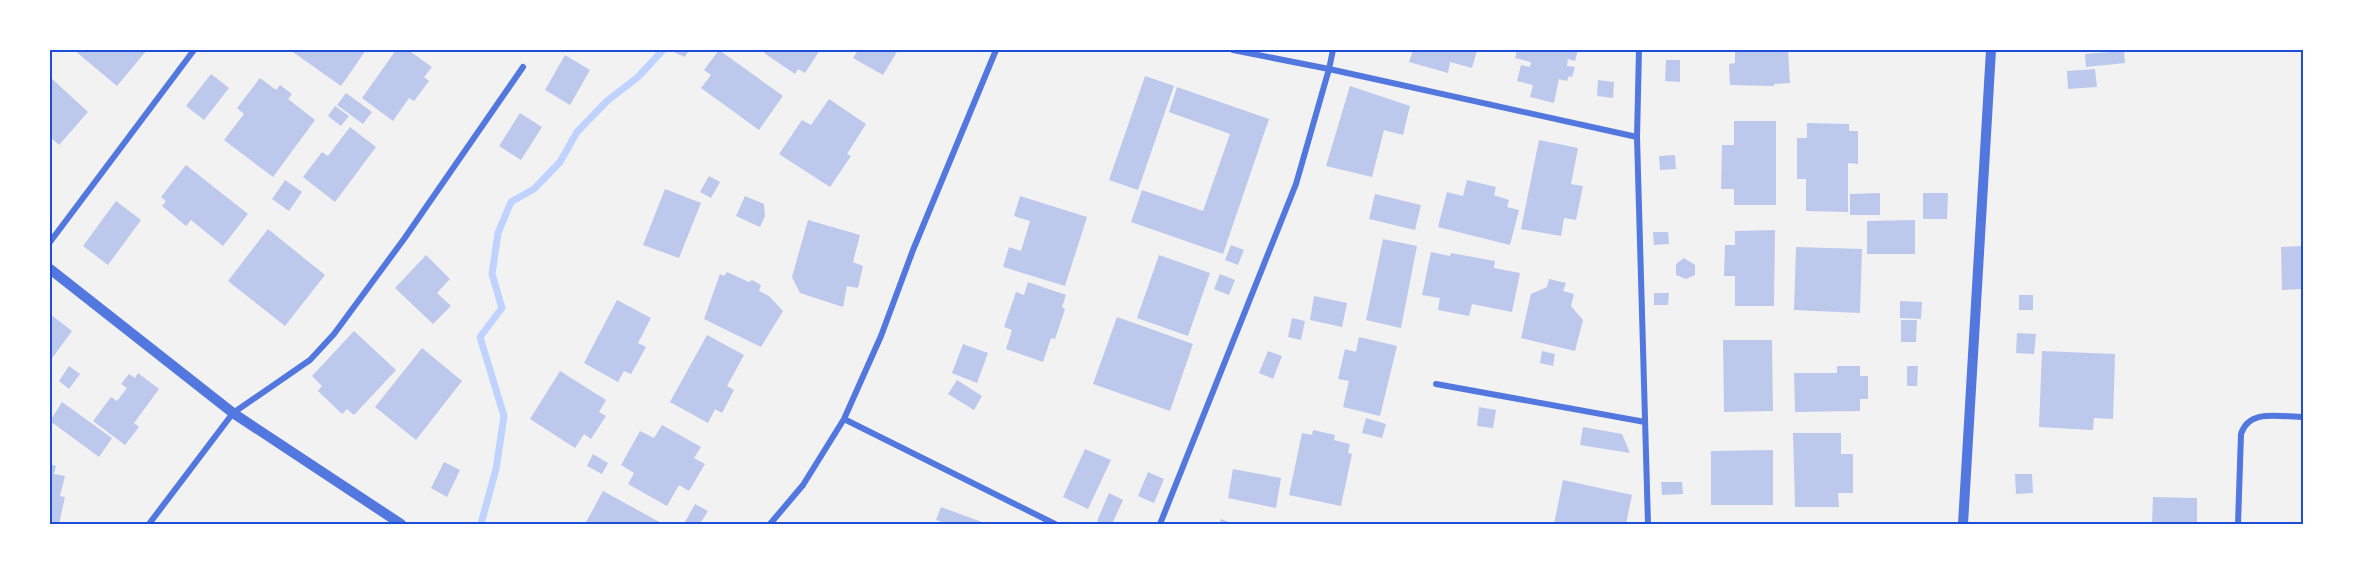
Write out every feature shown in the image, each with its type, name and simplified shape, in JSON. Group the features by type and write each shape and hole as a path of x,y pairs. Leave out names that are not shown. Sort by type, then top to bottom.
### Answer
{"street":[{"path":"50,242 194,50"},
{"path":"770,525 803,485 844,419 881,336 913,250 996,50"},
{"path":"1233,50 1637,137"},
{"path":"1160,525 1296,184 1333,50"},
{"path":"1639,50 1637,137 1648,525"},
{"path":"1963,525 1991,50"},
{"path":"149,525 233,413 310,360 333,334 404,239 523,67"},
{"path":"50,269 233,413 401,525"},
{"path":"1436,384 1645,422"},
{"path":"2238,525 2241,434 2244,424 2254,417 2304,417"},
{"path":"844,419 1054,525"}],"building":[{"path":"74,50 147,50 117,86"},
{"path":"290,50 366,50 341,86"},
{"path":"396,50 408,50 432,67 424,77 429,81 414,101 409,98 393,121 362,98"},
{"path":"669,50 689,50 685,57"},
{"path":"719,50 783,96 759,130 701,88 711,75 704,70"},
{"path":"767,50 820,50 805,73 798,69 795,74 764,53"},
{"path":"858,50 898,50 883,75 853,58"},
{"path":"1413,50 1477,50 1472,68 1450,62 1448,73 1409,62"},
{"path":"1517,50 1578,50 1575,61 1568,59 1567,66 1575,67 1572,77 1569,76 1567,81 1559,79 1554,103 1530,97 1533,85 1517,81 1521,65 1530,67 1531,62 1515,58"},
{"path":"1735,50 1788,50 1790,83 1774,84 1774,86 1730,85 1729,64 1735,63"},
{"path":"2124,51 2125,63 2086,67 2085,54"},
{"path":"565,55 590,70 570,105 545,90"},
{"path":"1666,60 1680,60 1680,82 1665,81"},
{"path":"2095,69 2097,87 2068,89 2067,71"},
{"path":"211,74 229,88 204,120 186,106"},
{"path":"1145,76 1174,86 1138,190 1109,180"},
{"path":"50,77 88,112 59,145 50,137"},
{"path":"260,78 276,90 280,85 292,94 288,99 315,120 273,177 224,140 244,114 237,108"},
{"path":"1598,80 1614,82 1613,98 1597,96"},
{"path":"1350,86 1410,106 1403,135 1384,130 1372,177 1326,166"},
{"path":"1177,87 1269,119 1223,254 1131,222 1142,190 1203,211 1230,134 1169,112"},
{"path":"346,93 372,112 363,124 337,105"},
{"path":"829,99 866,124 847,154 851,156 830,187 779,154 802,120 811,125"},
{"path":"335,106 349,116 341,126 328,116"},
{"path":"520,113 542,127 521,160 499,146"},
{"path":"1734,121 1776,121 1776,205 1734,205 1734,189 1721,189 1722,145 1734,145"},
{"path":"1807,123 1849,124 1849,131 1858,131 1858,164 1848,163 1848,212 1806,211 1806,179 1797,179 1797,138 1807,138"},
{"path":"350,127 376,147 335,202 303,177 322,152 328,156"},
{"path":"1539,140 1578,148 1571,184 1583,186 1576,220 1564,218 1561,236 1521,229"},
{"path":"1675,155 1676,169 1660,170 1659,156"},
{"path":"186,165 248,214 223,246 191,220 186,226 162,206 166,201 161,197"},
{"path":"709,176 720,182 711,198 700,192"},
{"path":"285,180 302,192 289,211 272,199"},
{"path":"1467,180 1496,187 1494,195 1509,200 1507,207 1519,210 1510,245 1438,227 1447,192 1463,196"},
{"path":"665,189 701,203 679,258 643,245"},
{"path":"1880,193 1880,215 1850,215 1850,194"},
{"path":"1923,193 1948,193 1947,219 1923,219"},
{"path":"1375,194 1421,205 1415,230 1369,219"},
{"path":"745,196 764,204 765,216 760,227 736,216"},
{"path":"1020,196 1087,217 1065,286 1003,267 1009,247 1021,251 1030,221 1014,216"},
{"path":"116,201 141,220 108,265 83,246"},
{"path":"808,220 860,235 853,262 863,266 858,288 847,286 843,307 800,293 792,277"},
{"path":"1915,220 1915,254 1867,254 1867,221"},
{"path":"268,229 325,275 285,326 228,281"},
{"path":"1775,230 1774,306 1735,306 1735,276 1724,276 1725,245 1735,245 1735,231"},
{"path":"1653,232 1668,232 1669,244 1654,245"},
{"path":"1383,239 1417,246 1401,328 1366,320"},
{"path":"1231,245 1244,250 1238,265 1225,260"},
{"path":"2302,246 2302,289 2282,290 2281,247"},
{"path":"1796,247 1862,249 1860,313 1794,310"},
{"path":"1431,252 1495,261 1494,268 1520,273 1512,312 1472,304 1469,316 1438,310 1440,298 1422,295"},
{"path":"426,255 450,279 437,293 451,306 433,324 395,288"},
{"path":"1159,255 1210,273 1188,336 1137,318"},
{"path":"1684,258 1695,265 1695,275 1686,279 1676,275 1676,264"},
{"path":"727,272 761,285 759,291 769,296 783,311 761,347 704,319 720,274 724,276"},
{"path":"1220,274 1235,280 1229,295 1214,289"},
{"path":"1549,279 1566,283 1563,291 1574,294 1571,306 1583,320 1575,351 1521,338 1531,294 1547,287"},
{"path":"1028,282 1066,295 1062,307 1065,309 1055,339 1051,338 1043,362 1006,349 1012,330 1004,327 1016,292 1024,295"},
{"path":"1654,293 1669,293 1668,305 1654,305"},
{"path":"2019,295 2033,295 2033,310 2019,310"},
{"path":"1314,296 1347,303 1342,327 1310,320"},
{"path":"617,300 651,318 638,343 646,347 631,374 624,371 618,382 584,363"},
{"path":"1900,301 1922,302 1921,319 1900,318"},
{"path":"50,314 72,331 50,361"},
{"path":"1117,317 1193,344 1170,411 1093,384"},
{"path":"1292,318 1305,321 1301,340 1288,337"},
{"path":"1901,320 1917,320 1916,342 1901,342"},
{"path":"354,331 396,370 354,415 347,409 342,414 318,391 322,386 312,376"},
{"path":"2017,333 2036,334 2034,354 2016,353"},
{"path":"707,335 744,355 727,386 734,390 722,413 715,409 708,423 670,402"},
{"path":"1359,337 1397,346 1380,416 1343,407 1349,381 1338,379 1345,349 1356,352"},
{"path":"1723,340 1772,340 1773,411 1724,412"},
{"path":"963,344 988,353 977,383 952,373"},
{"path":"422,348 462,381 416,440 375,407"},
{"path":"1268,351 1282,356 1273,379 1259,373"},
{"path":"1542,351 1555,354 1553,366 1540,363"},
{"path":"2042,351 2115,354 2113,419 2094,418 2093,430 2039,427"},
{"path":"69,366 80,374 69,389 59,381"},
{"path":"1837,366 1860,366 1860,376 1868,376 1868,399 1860,399 1860,411 1795,412 1794,373 1837,373"},
{"path":"1907,366 1918,366 1917,386 1907,386"},
{"path":"560,371 606,400 599,412 606,416 591,439 584,434 575,448 530,419"},
{"path":"138,373 159,389 134,423 139,427 125,445 93,421 111,397 117,401 127,388 121,384 129,374 135,378"},
{"path":"957,380 982,396 974,410 948,394"},
{"path":"62,402 112,438 99,457 50,421"},
{"path":"1479,407 1496,410 1493,428 1477,426"},
{"path":"1366,418 1386,424 1382,438 1362,433"},
{"path":"662,425 701,447 694,458 705,464 689,491 679,485 667,506 628,484 634,473 621,465 640,431 654,438"},
{"path":"1583,427 1622,434 1630,453 1580,445"},
{"path":"1313,430 1335,435 1334,440 1350,444 1348,453 1352,454 1341,506 1289,495 1302,433 1312,435"},
{"path":"1793,433 1841,433 1841,454 1853,454 1853,493 1838,493 1839,507 1795,507"},
{"path":"1085,449 1111,460 1088,509 1063,497"},
{"path":"1773,450 1773,505 1711,505 1711,451"},
{"path":"593,454 608,463 602,474 587,466"},
{"path":"444,462 460,470 447,497 431,488"},
{"path":"50,464 56,466 54,474 65,476 60,496 65,497 59,524 50,524"},
{"path":"1233,469 1281,478 1276,508 1228,498"},
{"path":"1148,472 1164,479 1154,503 1138,496"},
{"path":"2015,474 2032,474 2033,493 2016,494"},
{"path":"1563,480 1632,495 1626,524 1554,524"},
{"path":"1661,482 1682,482 1683,494 1662,495"},
{"path":"603,491 663,524 585,524"},
{"path":"1109,493 1123,500 1112,524 1105,524 1097,521"},
{"path":"2153,497 2197,498 2197,524 2152,524"},
{"path":"695,504 708,511 700,524 689,524 685,522"},
{"path":"941,507 982,522 982,524 948,524 936,520"},
{"path":"1221,519 1234,524 1219,524"}],"waterway":[{"path":"481,524 496,469 504,416 480,337 502,308 492,274 498,233 511,202 534,189 560,162 577,132 607,101 638,77 663,50"}]}
